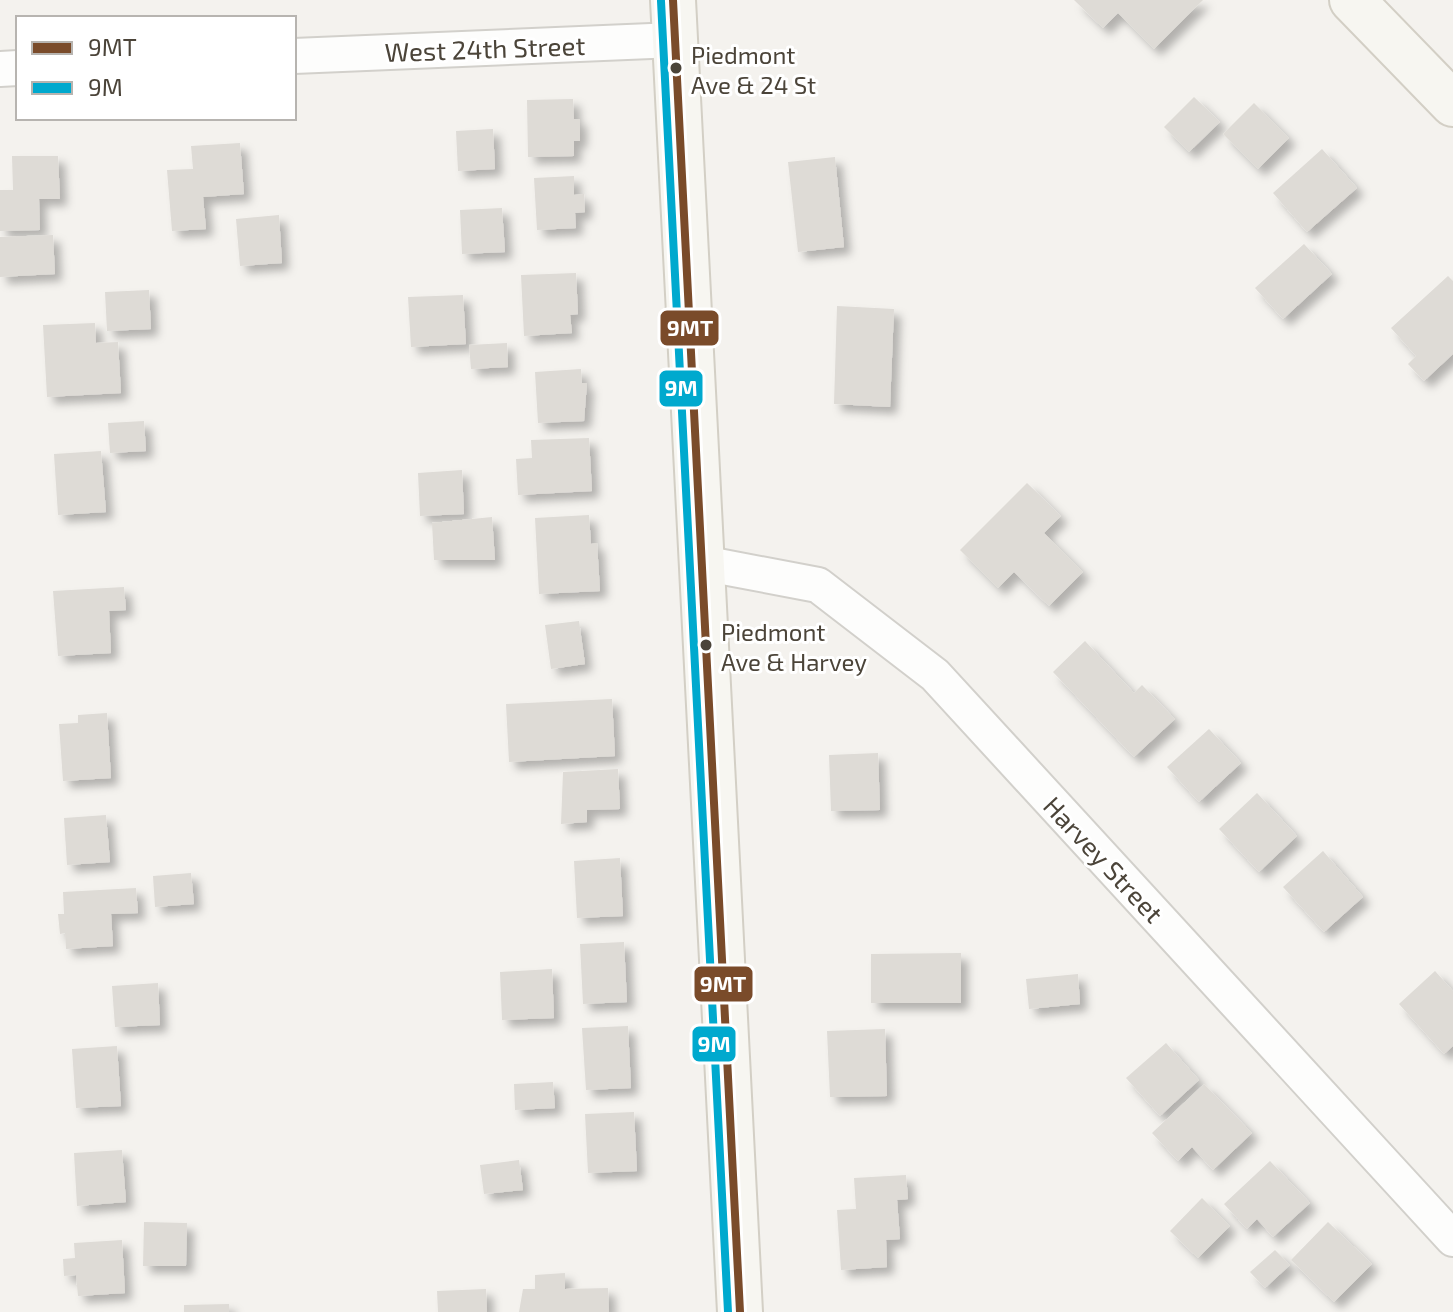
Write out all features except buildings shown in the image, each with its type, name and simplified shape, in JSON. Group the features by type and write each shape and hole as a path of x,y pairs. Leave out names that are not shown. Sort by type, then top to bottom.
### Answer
{"main road":[{"path":"1352,0 1453,104"},
{"path":"674,20 740,1312"}],"street":[{"name":"West 24th Street","path":"296,56 674,20"},
{"name":"Harvey Street","path":"702,563 818,585 935,675 1453,1239"}],"transit line":[{"name":"9MT","path":"673,0 740,1312"},
{"name":"9M","path":"661,1 728,1312"}],"place":[{"name":"Piedmont Ave & 24 St","path":"676,68"},
{"name":"Piedmont Ave & Harvey","path":"706,645"}]}
